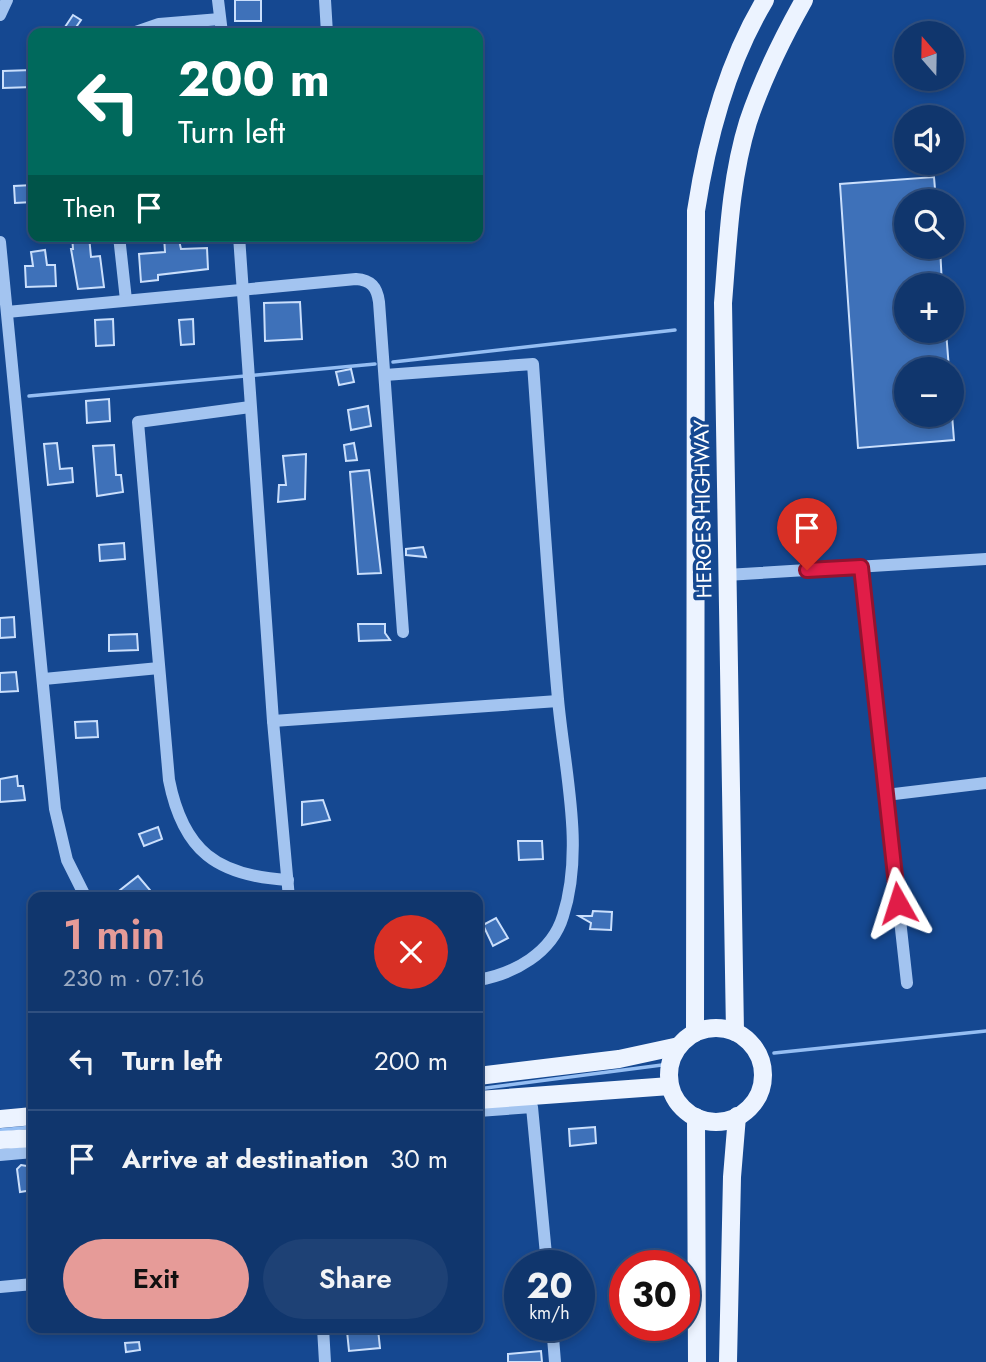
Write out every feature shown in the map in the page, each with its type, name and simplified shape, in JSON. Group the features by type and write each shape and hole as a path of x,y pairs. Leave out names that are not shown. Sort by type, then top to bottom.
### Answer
{"main road":[{"name":"HEROES HIGHWAY","path":"695,1033 696,211 712,130 747,29 765,0"},
{"name":"HEROES HIGHWAY","path":"735,1032 723,303 731,207 748,123 784,36 804,0"},
{"path":"715,1028 735,1032 758,1054 763,1074 753,1103 737,1116 716,1121 696,1117 680,1104 670,1086 670,1065 679,1046 695,1033 715,1028"},
{"path":"483,1075 607,1061 679,1046"},
{"path":"483,1100 670,1086"},
{"path":"0,1119 28,1116"},
{"path":"728,1362 732,1177 737,1116"},
{"path":"696,1117 698,1362"},
{"path":"0,1140 28,1138"}],"street":[{"path":"0,15 7,0"},
{"path":"218,0 221,28"},
{"path":"325,0 327,28"},
{"path":"147,28 159,24 220,19"},
{"path":"0,242 60,835 74,879 82,892"},
{"path":"120,242 125,300"},
{"path":"239,242 273,722 289,892"},
{"path":"7,312 356,279 371,284 377,291 385,375 404,632"},
{"path":"385,375 533,364 558,701 572,846 563,917 546,945 524,964 483,978"},
{"path":"250,407 138,422 169,780 180,822 197,846 228,868 263,879 288,880"},
{"path":"726,575 986,559"},
{"path":"861,567 907,983"},
{"path":"44,679 159,668"},
{"path":"273,722 558,701"},
{"path":"886,795 986,783"},
{"path":"483,1111 532,1107 546,1250"},
{"path":"0,1155 28,1152"},
{"path":"0,1287 28,1284"},
{"path":"323,1333 325,1362"},
{"path":"553,1341 555,1362"}],"building":[{"path":"235,0 261,0 261,21 235,21"},
{"path":"73,15 81,20 75,28 64,28"},
{"path":"28,70 28,87 3,88 3,71"},
{"path":"934,177 935,189 894,189 894,259 941,259 941,273 894,273 894,343 947,343 948,357 894,357 894,427 953,427 954,440 858,448 840,184"},
{"path":"28,185 28,202 15,203 14,186"},
{"path":"72,242 90,242 91,257 100,256 104,287 78,289"},
{"path":"164,242 179,242 181,249 207,248 208,269 158,275 158,280 141,282 139,254 165,252"},
{"path":"45,250 47,265 55,265 56,286 26,287 25,266 33,266 31,252"},
{"path":"300,302 302,339 265,341 264,303"},
{"path":"113,319 114,345 96,346 95,320"},
{"path":"193,319 194,344 181,345 179,320"},
{"path":"351,369 354,382 339,385 336,372"},
{"path":"109,399 110,421 87,423 86,401"},
{"path":"368,406 371,426 351,430 348,410"},
{"path":"57,443 60,469 72,468 73,482 48,485 44,444"},
{"path":"354,443 357,460 346,461 344,445"},
{"path":"114,445 116,475 121,475 123,492 97,496 93,446"},
{"path":"306,454 305,499 278,502 279,485 286,485 283,456"},
{"path":"369,470 381,573 358,574 350,472"},
{"path":"124,543 125,559 100,561 99,545"},
{"path":"423,547 426,557 406,555 406,549"},
{"path":"14,617 15,637 0,638 0,618"},
{"path":"358,624 385,624 385,633 390,640 359,641"},
{"path":"137,634 138,650 109,651 109,635"},
{"path":"16,672 18,691 0,692 0,673"},
{"path":"97,721 98,737 76,738 75,722"},
{"path":"17,776 18,786 23,786 25,800 0,802 0,779"},
{"path":"323,800 330,820 302,825 302,802"},
{"path":"158,827 162,839 144,846 139,834"},
{"path":"518,841 542,841 543,859 519,860"},
{"path":"138,876 150,890 148,892 118,892"},
{"path":"593,911 612,912 611,930 590,929 591,923 579,916 592,916"},
{"path":"496,918 508,938 493,946 483,925"},
{"path":"595,1127 596,1143 570,1146 569,1129"},
{"path":"21,1165 28,1166 28,1191 20,1192 17,1169"},
{"path":"347,1333 378,1333 380,1348 349,1351"},
{"path":"139,1342 140,1350 126,1352 125,1343"},
{"path":"541,1351 542,1362 508,1362 508,1354"}],"waterway":[{"path":"393,362 675,330"},
{"path":"29,396 375,364"},
{"path":"774,1053 986,1031"},
{"path":"483,1088 662,1065"},
{"path":"0,1130 28,1127"}],"route":[{"path":"807,570 861,567 898,903"}]}
